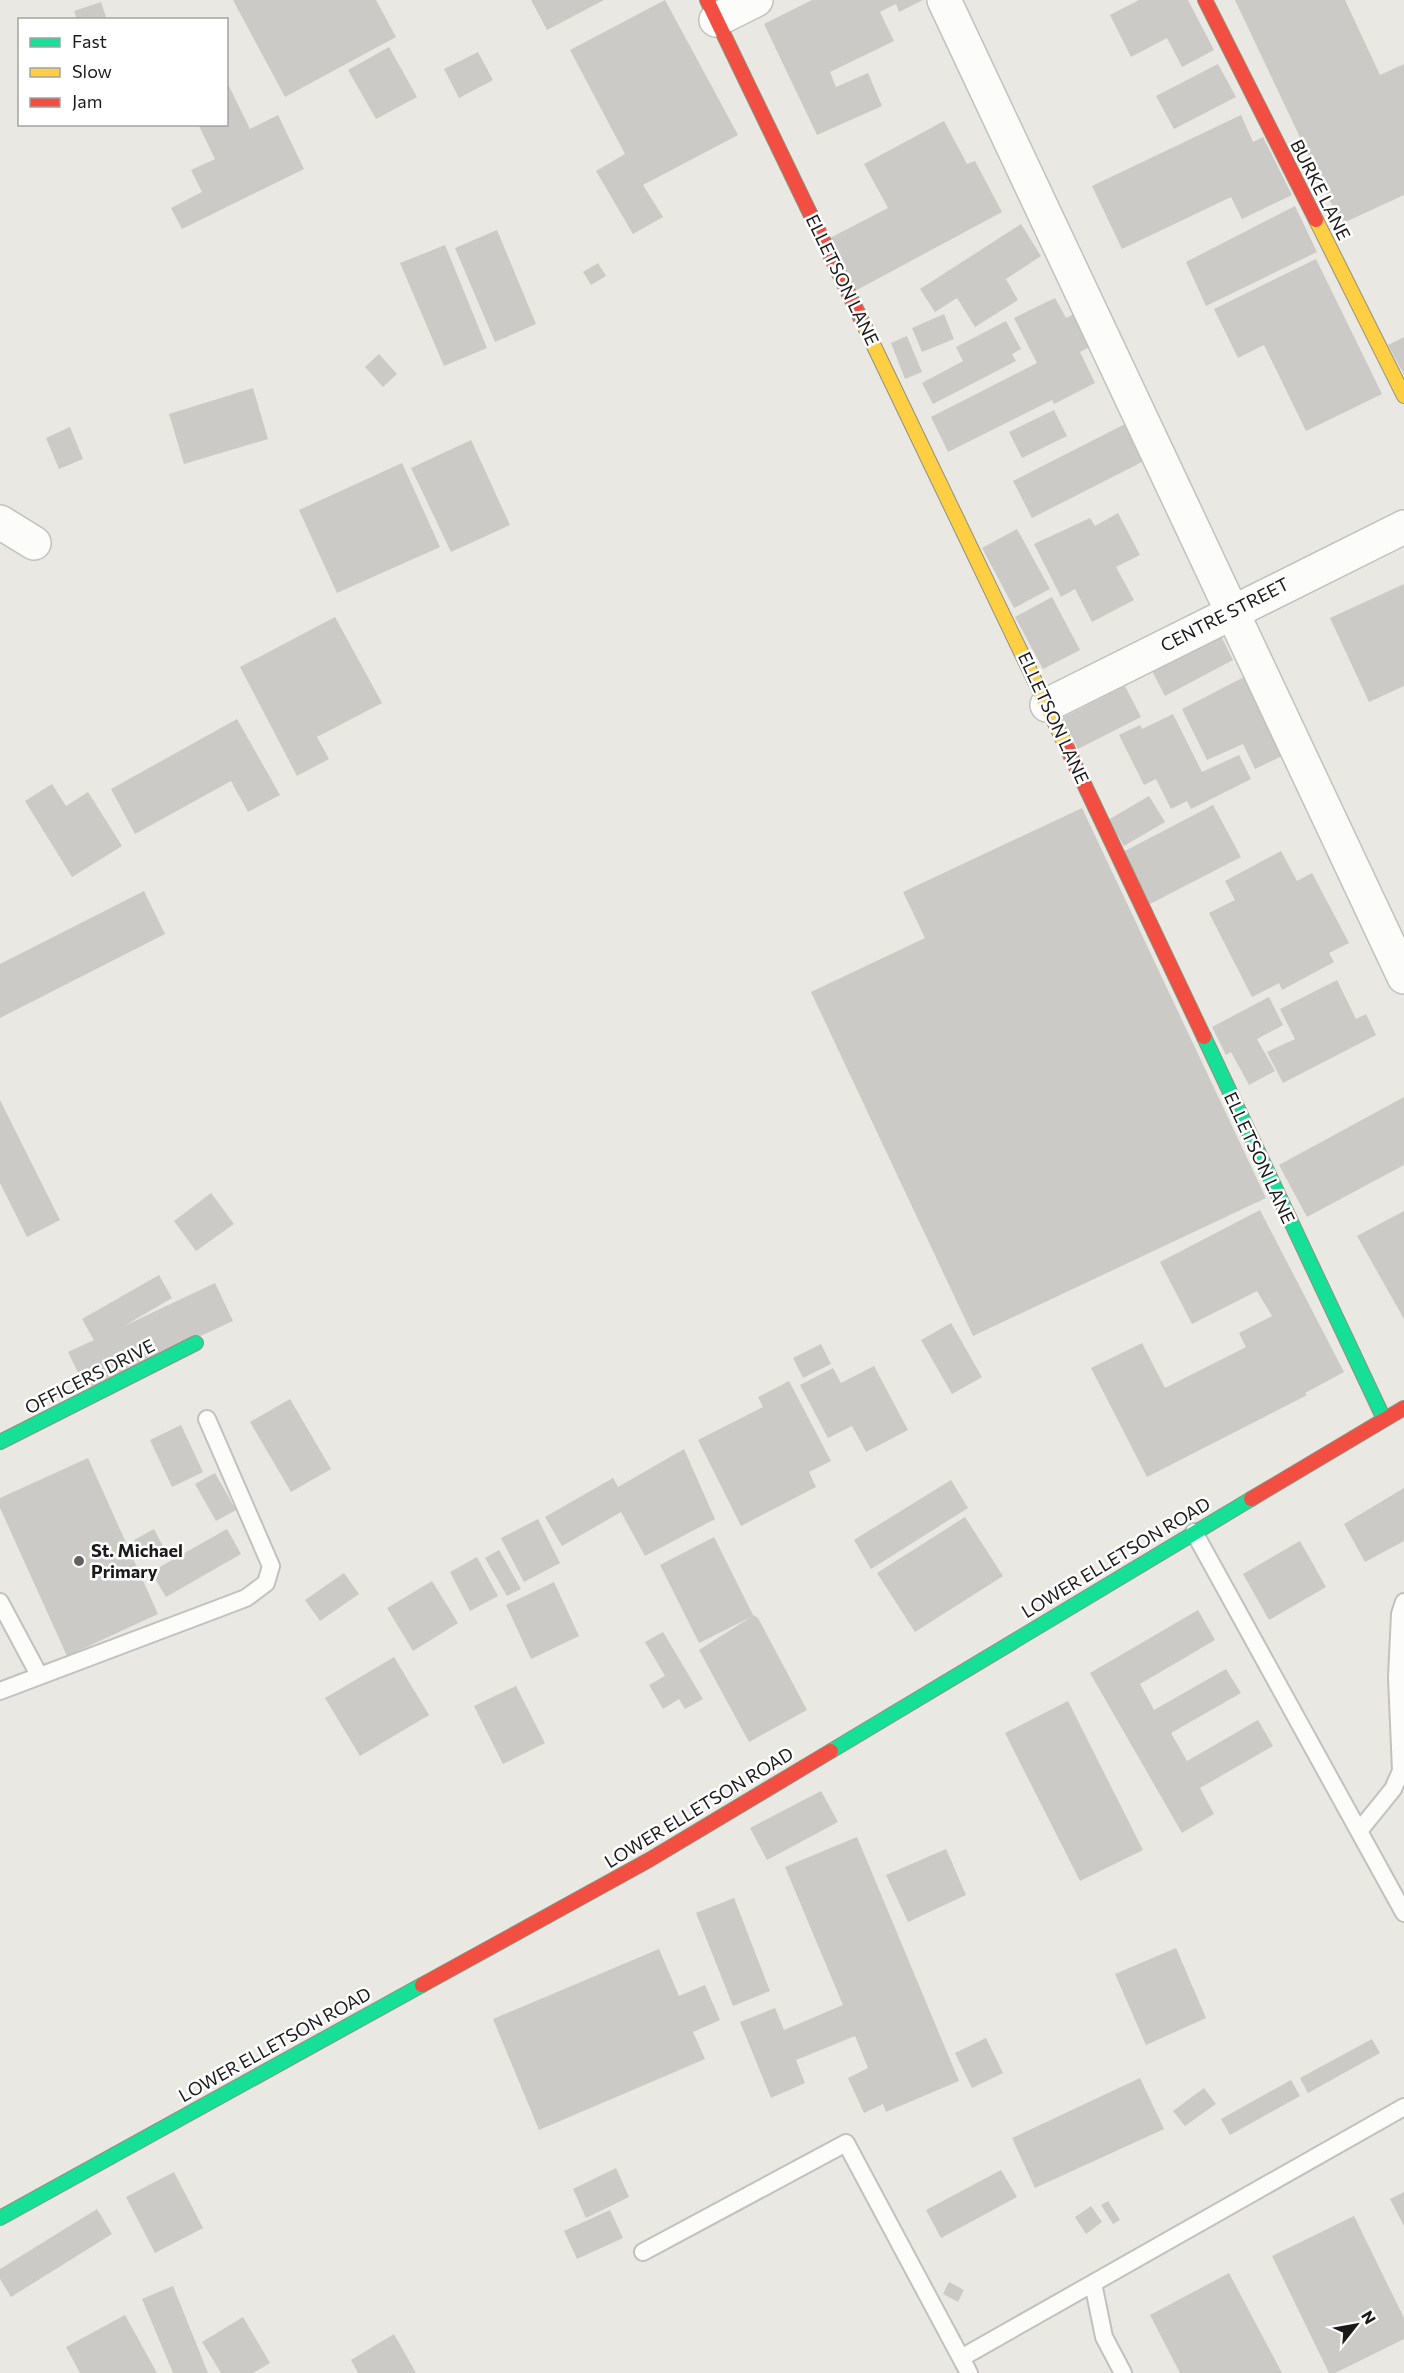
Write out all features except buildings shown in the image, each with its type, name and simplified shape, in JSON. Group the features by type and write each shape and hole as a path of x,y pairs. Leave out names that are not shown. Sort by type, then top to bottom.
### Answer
{"street":[{"path":"712,10 756,0"},
{"path":"944,0 1404,977"},
{"name":"BURKE LANE","path":"1205,0 1404,396"},
{"name":"ELLETSON LANE","path":"712,10 1047,705 1384,1419"},
{"path":"0,522 34,543"},
{"name":"CENTRE STREET","path":"1047,705 1404,527"},
{"name":"OFFICERS DRIVE","path":"0,1442 196,1343"},
{"name":"LOWER ELLETSON ROAD","path":"0,2218 649,1860 1404,1408"}],"lane":[{"path":"0,1691 246,1598 266,1583 271,1566 207,1419"},
{"path":"1194,1532 1404,1913"},
{"path":"0,1602 39,1675"},
{"path":"1359,1831 1393,1789 1401,1771 1397,1677 1400,1614 1404,1602"},
{"path":"961,2358 1404,2107"},
{"path":"643,2252 846,2143 969,2373"},
{"path":"1093,2283 1104,2337 1123,2373"}],"traffic: fast":[{"path":"1204,1037 1384,1419"},
{"path":"0,1442 196,1343"},
{"path":"831,1751 1251,1499"},
{"path":"0,2218 422,1985"}],"traffic: slow":[{"path":"1316,220 1404,396"},
{"path":"861,319 1067,748"}],"traffic: jam":[{"path":"707,0 861,319"},
{"path":"1205,0 1316,220"},
{"path":"1067,748 1204,1037"},
{"path":"1251,1499 1404,1408"},
{"path":"422,1985 649,1860 831,1751"}],"place":[{"name":"St. Michael Primary","path":"79,1561"}]}
